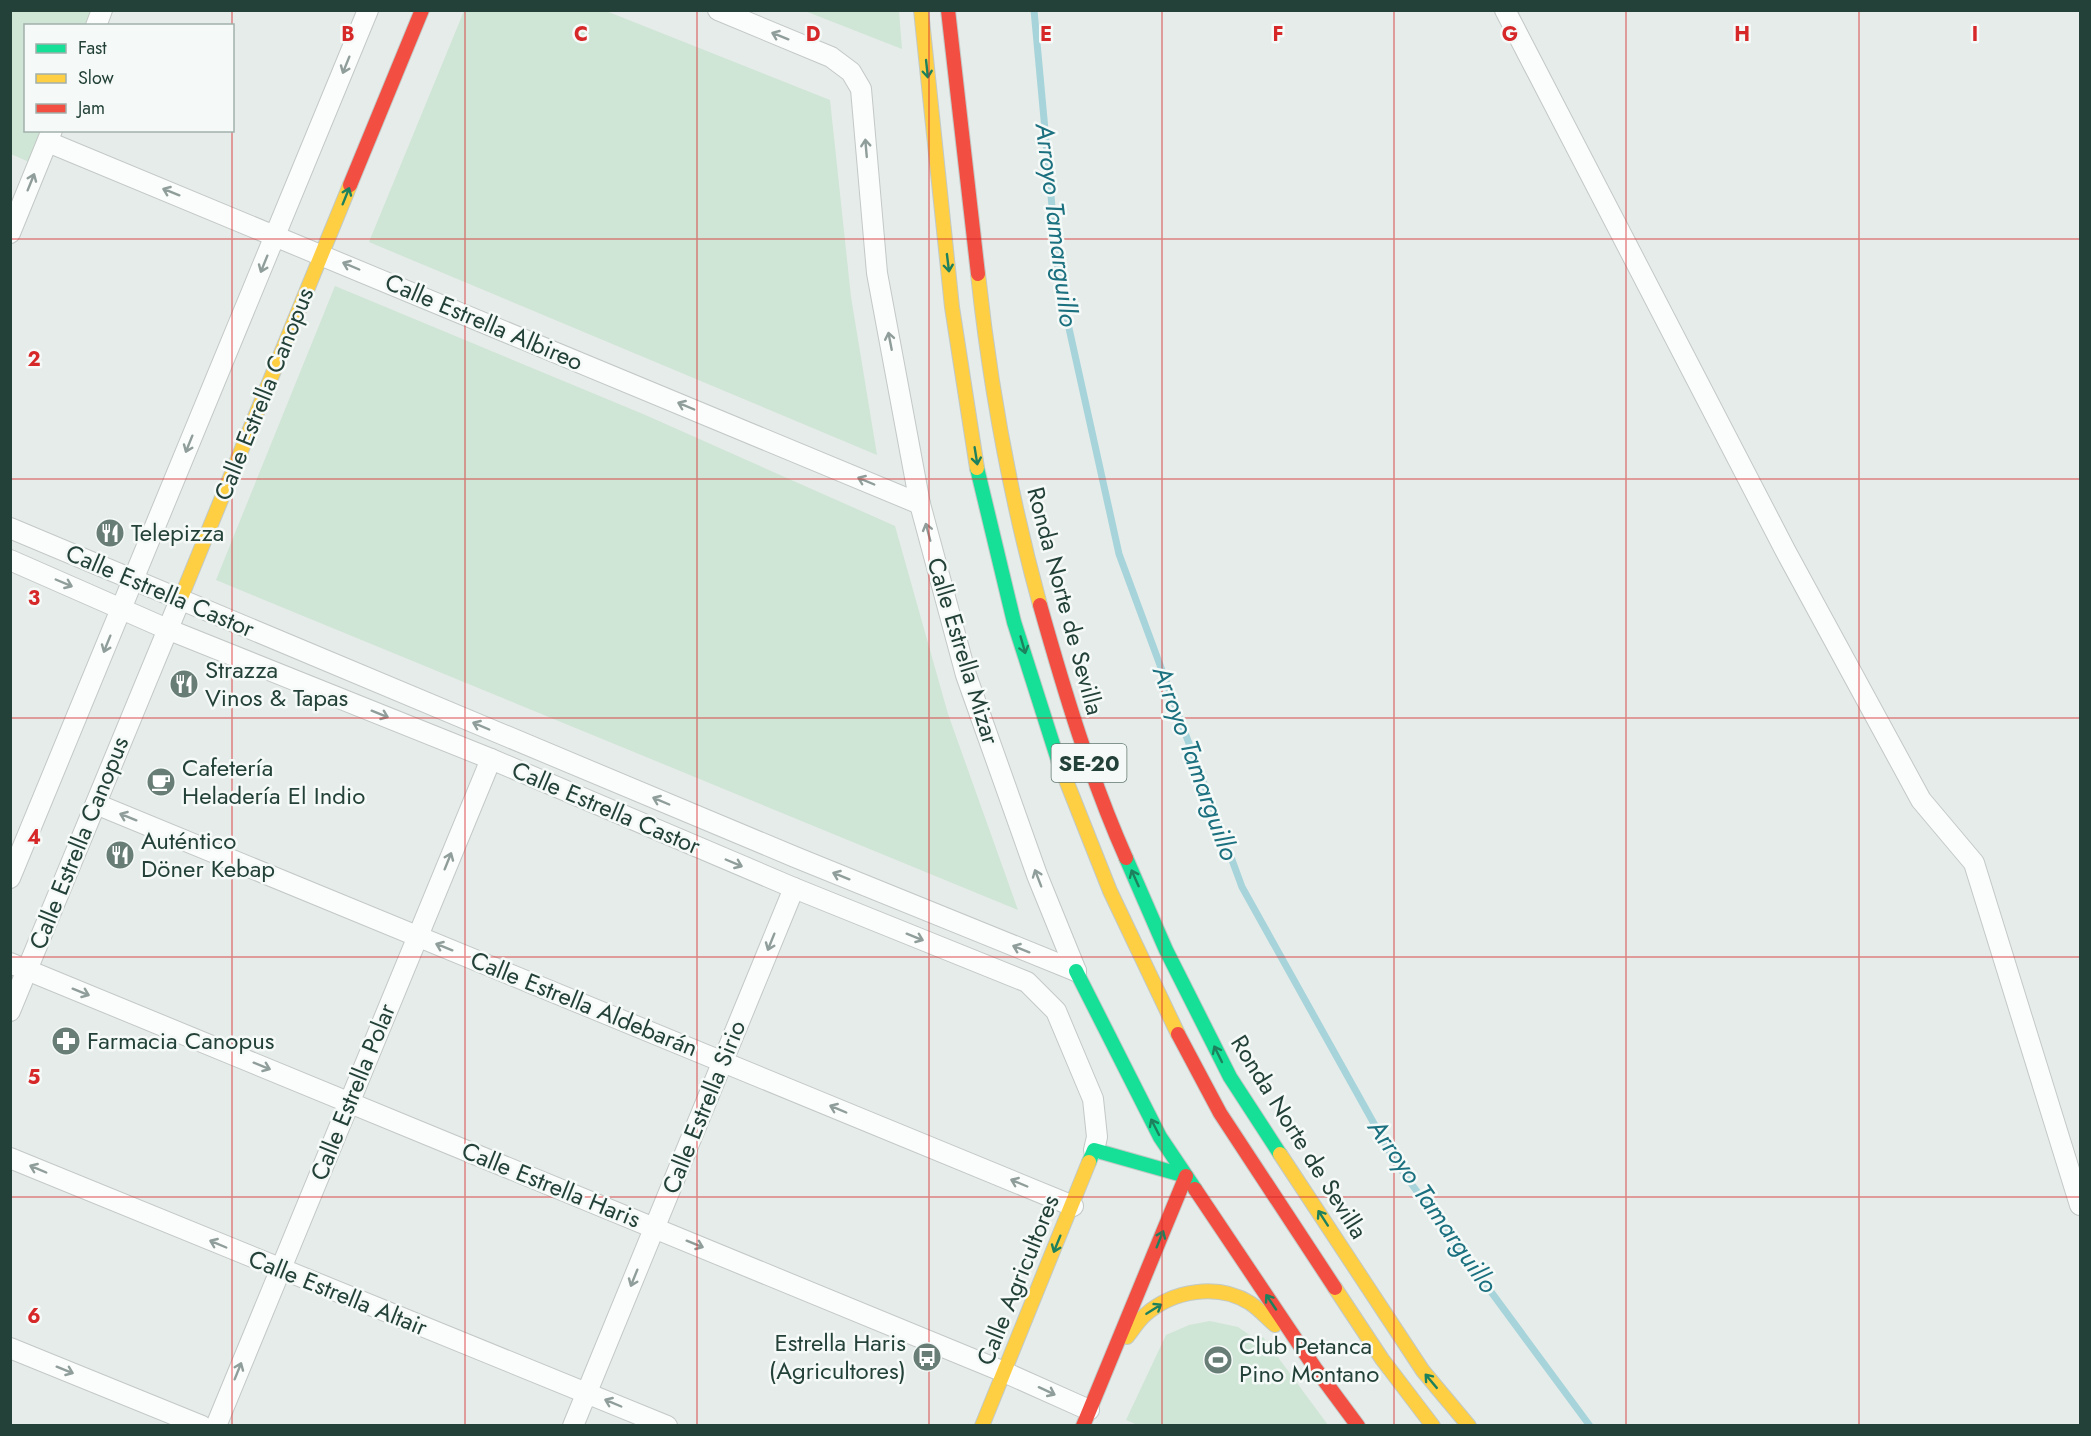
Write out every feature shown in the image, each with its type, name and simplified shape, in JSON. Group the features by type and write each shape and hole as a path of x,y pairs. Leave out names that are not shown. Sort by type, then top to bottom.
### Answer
{"main road":[{"name":"Calle Estrella Canopus","path":"180,600 422,10"},
{"name":"Ronda Norte de Sevilla","path":"921,10 958,344 980,483 996,551 1035,690 1086,835 1143,966 1209,1094 1366,1335 1409,1398 1433,1425"},
{"name":"Ronda Norte de Sevilla","path":"948,10 988,366 1008,477 1022,539 1063,688 1104,806 1166,950 1230,1077 1424,1371 1468,1425"},
{"name":"Calle Estrella Mizar","path":"1076,971 1160,1137 1315,1368"},
{"path":"1086,1418 1186,1176 1094,1150"},
{"name":"Calle Agricultores","path":"982,1425 1094,1150"},
{"path":"1115,1352 1147,1313 1174,1297 1213,1291 1234,1295 1251,1304 1280,1330 1315,1368 1358,1425"}],"street":[{"name":"Calle Estrella Canopus","path":"10,878 368,10"},
{"name":"Calle Estrella Mizar","path":"718,10 831,57 851,72 861,89 877,273 920,504 966,675 1037,875 1076,971"},
{"path":"1505,10 1785,550 1916,790 1974,863 2080,1205"},
{"name":"Calle Estrella Albireo","path":"50,136 322,254 920,504"},
{"path":"10,233 50,136"},
{"name":"Calle Estrella Castor","path":"10,528 1076,971"},
{"name":"Calle Estrella Castor","path":"10,560 168,629 491,759 794,888 1027,982 1056,1011 1093,1099 1097,1137 1094,1150"},
{"name":"Calle Estrella Canopus","path":"10,1011 19,966 96,804 180,600"},
{"name":"Calle Estrella Polar","path":"216,1425 491,759"},
{"name":"Calle Estrella Aldebarán","path":"96,804 723,1060 1073,1206"},
{"name":"Calle Estrella Sirio","path":"573,1425 794,888"},
{"name":"Calle Estrella Haris","path":"19,966 1004,1372 1086,1418"},
{"name":"Calle Estrella Altair","path":"10,1158 280,1270 667,1425"},
{"path":"10,1348 202,1425"}],"green space":[{"path":"11,11 102,11 96,24 24,24 24,132 52,132 38,166 11,154"},
{"path":"464,11 606,11 830,100 851,297 877,455 369,242"},
{"path":"805,11 899,11 902,49"},
{"path":"335,286 643,414 895,526 948,714 1018,910 216,580"},
{"name":"Club Petanca Pino Montano","path":"1210,1321 1238,1327 1258,1341 1263,1337 1328,1425 1140,1426 1126,1420 1166,1335 1189,1325"}],"waterway":[{"name":"Arroyo Tamarguillo","path":"1034,10 1059,283 1119,554 1242,887 1396,1163 1590,1426"}],"traffic: fast":[{"path":"977,468 1014,622 1058,760"},
{"path":"1126,858 1166,950 1230,1077 1280,1154"},
{"path":"1076,971 1160,1137 1195,1189"},
{"path":"1089,1162 1094,1150 1186,1176"}],"traffic: slow":[{"path":"921,10 952,307 977,468"},
{"path":"180,600 350,185"},
{"path":"978,274 1002,441 1019,523 1040,605"},
{"path":"1058,760 1110,891 1178,1034"},
{"path":"1280,1154 1423,1371 1469,1426"},
{"path":"982,1426 1089,1162"},
{"path":"1335,1288 1382,1359 1433,1426"},
{"path":"1127,1337 1142,1317 1156,1306 1196,1292 1210,1291 1237,1297 1253,1305 1275,1325"}],"traffic: jam":[{"path":"350,185 422,10"},
{"path":"948,10 978,274"},
{"path":"1040,605 1089,765 1126,858"},
{"path":"1178,1034 1220,1113 1335,1288"},
{"path":"1083,1426 1186,1176"},
{"path":"1195,1189 1315,1368 1358,1426"}],"place":[{"name":"Telepizza","path":"110,533"},
{"name":"Strazza Vinos & Tapas","path":"184,684"},
{"name":"Cafetería Heladería El Indio","path":"161,782"},
{"name":"Auténtico Döner Kebap","path":"120,855"},
{"name":"Farmacia Canopus","path":"66,1041"},
{"name":"Estrella Haris (Agricultores)","path":"927,1357"},
{"name":"Club Petanca Pino Montano","path":"1218,1360"}]}
